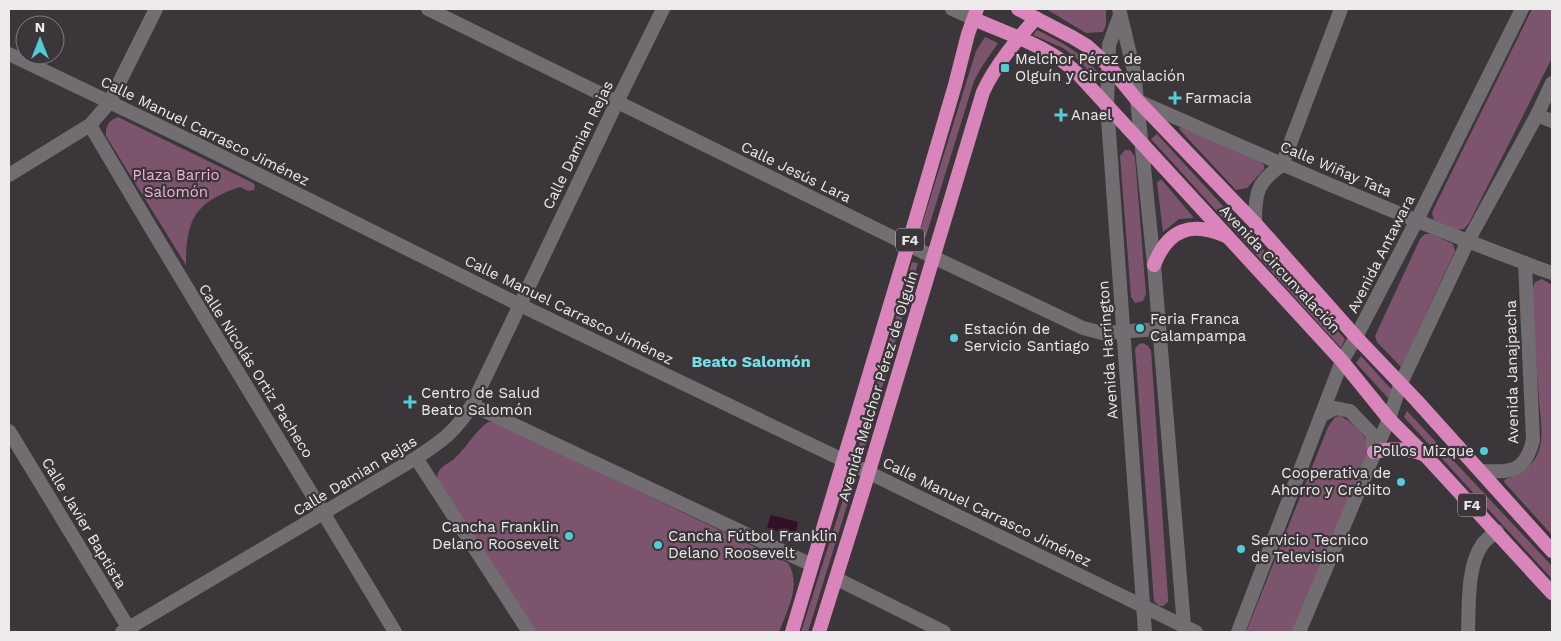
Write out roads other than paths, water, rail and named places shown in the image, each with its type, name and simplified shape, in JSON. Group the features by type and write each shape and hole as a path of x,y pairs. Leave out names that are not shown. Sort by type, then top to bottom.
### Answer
{"highway":[{"name":"Avenida Circunvalación","path":"1018,9 1087,46 1109,66 1137,100 1255,223 1356,337 1552,551"},
{"name":"Avenida Circunvalación","path":"975,14 1068,63 1342,362 1389,419 1425,455 1552,593"},
{"name":"Avenida Melchor Pérez de Olguín","path":"792,632 845,461 975,14"},
{"name":"Avenida Melchor Pérez de Olguín","path":"819,632 837,580 982,92 1018,38 1036,18"},
{"path":"1154,265 1159,252 1169,239 1183,231 1198,228 1214,231 1229,237"},
{"path":"1374,452 1397,448 1413,450 1425,455"}],"street":[{"path":"9,175 90,125 109,102 156,9"},
{"name":"Calle Jesús Lara","path":"428,9 908,245 1083,328 1102,332 1159,329"},
{"name":"Calle Damian Rejas","path":"127,631 416,458 443,440 460,424 472,405 663,9"},
{"name":"Avenida Circunvalación","path":"952,9 975,14"},
{"path":"1255,223 1255,205 1260,186 1268,175 1282,165 1341,9"},
{"name":"Avenida Antawara","path":"1238,632 1342,362 1522,9"},
{"path":"1119,12 1134,71 1190,629"},
{"name":"Avenida Harrington","path":"1119,12 1109,45 1107,105 1145,632"},
{"name":"Calle Manuel Carrasco Jiménez","path":"9,54 195,143 520,305 869,472 1190,629"},
{"path":"1299,632 1389,419 1400,385 1468,241 1537,115 1552,83"},
{"name":"Calle Wiñay Tata","path":"1137,100 1282,165 1552,273"},
{"path":"1537,115 1552,121"},
{"name":"Calle Nicolás Ortiz Pacheco","path":"90,125 178,276 395,632"},
{"name":"Avenida Janajpacha","path":"1480,471 1511,470 1519,467 1526,460 1533,440 1525,263"},
{"path":"472,405 812,565"},
{"path":"1321,416 1335,408 1350,410 1372,434 1374,452"},
{"name":"Calle Javier Baptista","path":"9,431 127,631"},
{"path":"416,458 529,632"},
{"path":"1468,632 1472,570 1476,554 1483,543 1497,532"},
{"path":"837,580 944,632"}],"place":[{"name":"Melchor Pérez de Olguín y Circunvalación","path":"1005,68"},
{"name":"Farmacia","path":"1175,98"},
{"name":"Anael","path":"1061,115"},
{"name":"Feria Franca Calampampa","path":"1140,328"},
{"name":"Estación de Servicio Santiago","path":"954,338"},
{"name":"Centro de Salud Beato Salomón","path":"410,402"},
{"name":"Pollos Mizque","path":"1484,451"},
{"name":"Cooperativa de Ahorro y Crédito","path":"1401,482"},
{"name":"Cancha Franklin Delano Roosevelt","path":"569,536"},
{"name":"Cancha Fútbol Franklin Delano Roosevelt","path":"658,545"},
{"name":"Servicio Tecnico de Television","path":"1241,549"}],"district":[{"name":"Beato Salomón","path":"751,361"}],"park label":[{"name":"Plaza Barrio Salomón","path":"176,184"}]}
